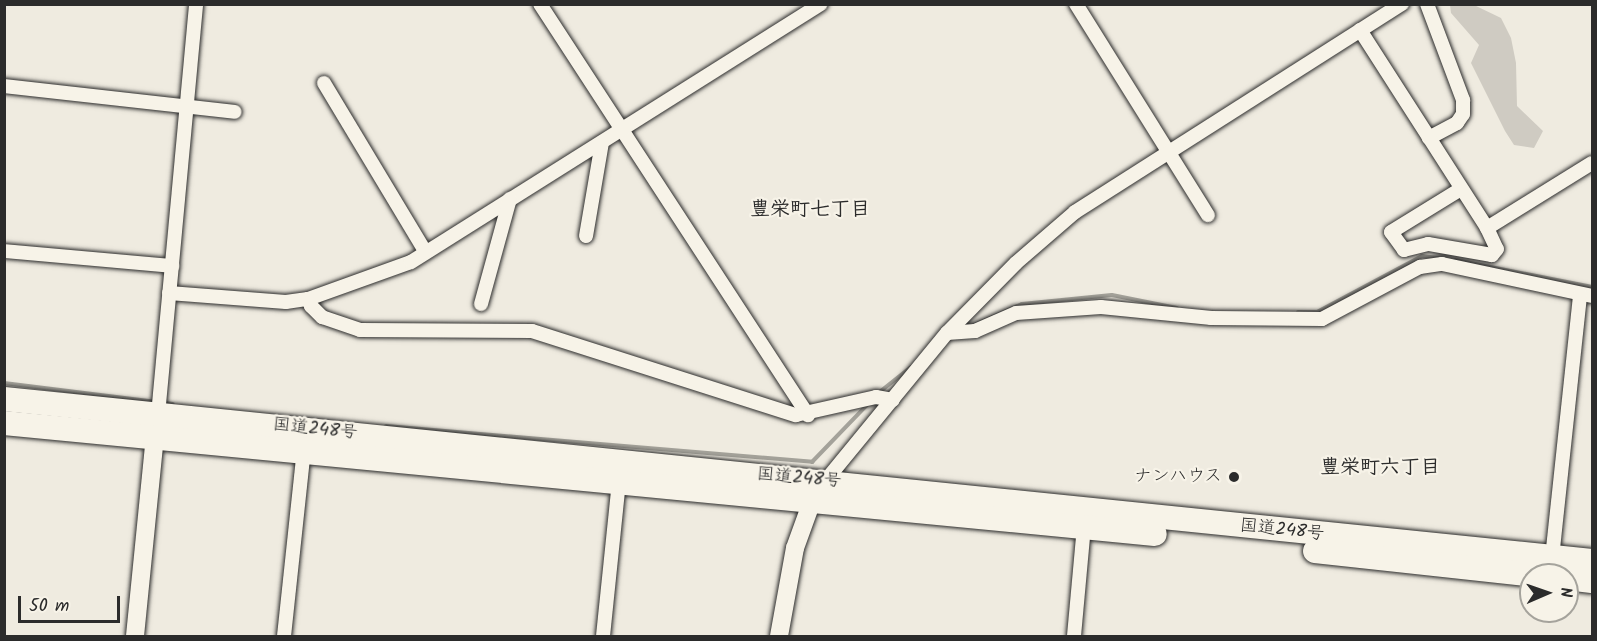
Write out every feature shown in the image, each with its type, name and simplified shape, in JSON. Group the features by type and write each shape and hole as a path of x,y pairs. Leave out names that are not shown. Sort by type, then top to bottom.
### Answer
{"highway":[{"name":"国道248号","path":"4,399 819,491 1519,564"},
{"name":"国道248号","path":"4,423 619,482 819,491 1084,526 1519,565"},
{"name":"国道248号","path":"1577,563 1593,561"}],"street":[{"path":"135,636 170,293 185,105 196,4"},
{"path":"540,4 619,131 808,415"},
{"path":"170,293 286,302 308,299 411,262 425,251 821,4"},
{"path":"1076,4 1208,215"},
{"path":"780,636 795,548 819,491 947,333 1016,263 1075,212 1402,4"},
{"path":"1427,4 1463,100 1463,114 1457,123 1429,138"},
{"path":"1360,30 1487,228 1497,249 1492,255 1428,244 1404,250 1390,232 1461,189"},
{"path":"324,83 425,251"},
{"path":"4,86 235,112"},
{"path":"586,236 602,142"},
{"path":"1487,228 1593,163"},
{"path":"481,304 510,198"},
{"path":"4,250 172,266"},
{"path":"947,333 975,331 1016,313 1101,307 1211,318 1322,319 1420,267 1442,264 1586,295 1545,563"},
{"path":"308,299 310,306 337,325 360,330 532,332 796,415 808,415 876,397 893,400"},
{"path":"284,636 304,450"},
{"path":"603,636 619,482"},
{"path":"1074,636 1084,526"}],"shaded area":[{"path":"1450,5 1474,5 1501,18 1511,38 1516,63 1517,106 1543,131 1534,148 1514,145 1505,131 1471,63 1479,45 1451,13"}],"waterway":[{"path":"1298,312 1317,312 1422,256 1438,258"},
{"path":"1455,260 1592,287"},
{"path":"974,325 1022,304 1112,295 1177,308"},
{"path":"877,394 911,367"},
{"path":"4,383 173,404"},
{"path":"386,426 812,462 868,404"}],"place":[{"name":"ナンハウス","path":"1234,477"}],"district":[{"name":"豊栄町七丁目","path":"810,210"},
{"name":"豊栄町六丁目","path":"1380,468"}]}
